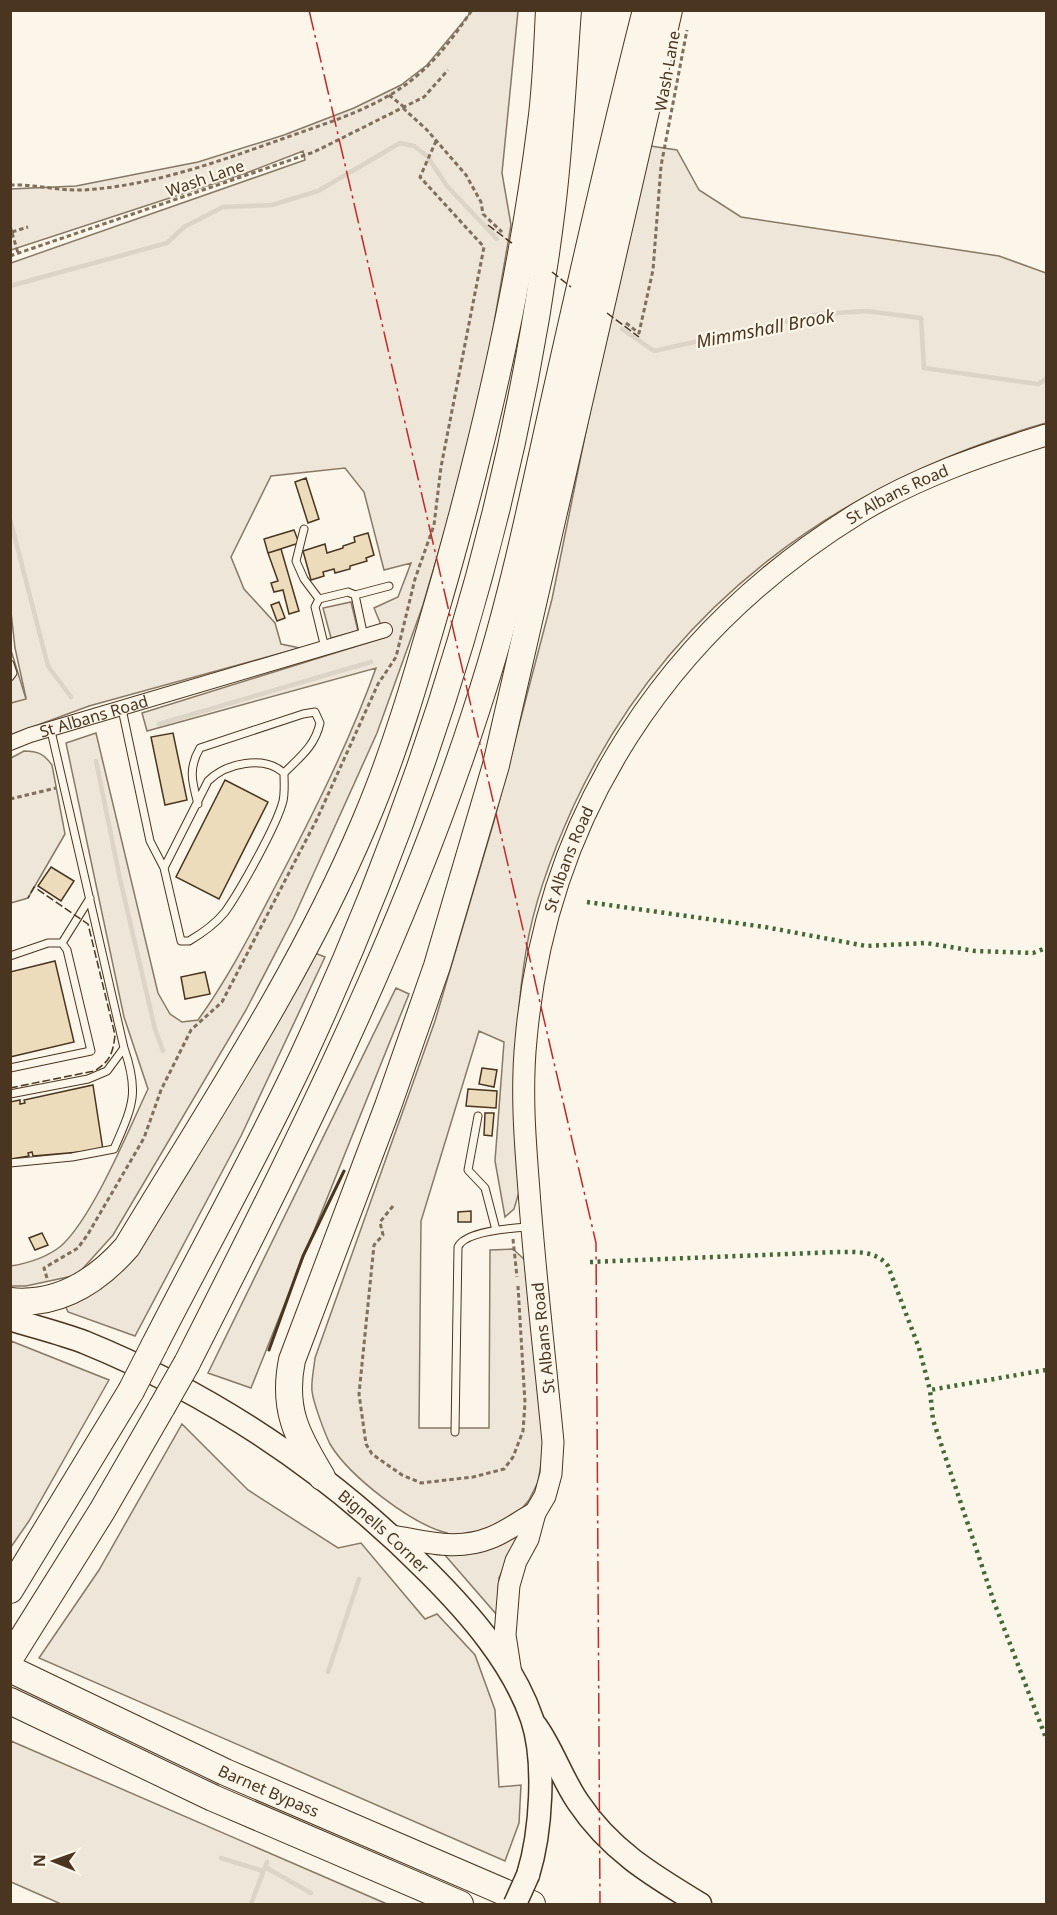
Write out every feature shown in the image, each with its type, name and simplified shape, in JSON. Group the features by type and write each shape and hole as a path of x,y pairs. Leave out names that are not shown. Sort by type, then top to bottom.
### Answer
{"highway":[{"path":"10,1301 44,1300 81,1287 111,1265 127,1247 274,1001 330,897 364,824 414,686 474,473 519,273 542,121 549,10"},
{"path":"13,1587 130,1391 154,1346 316,1026 395,834 457,654 500,497 539,293 552,206 568,10"},
{"path":"10,1658 48,1600 187,1363 317,1106 363,1007 428,846 491,662 527,523 613,141 646,10"},
{"path":"322,1477 305,1449 290,1415 287,1388 292,1360 388,1106 422,1009 496,765 678,17"},
{"name":"Bignells Corner","path":"10,1318 82,1342 196,1395 253,1429 322,1477 393,1536 451,1594 511,1675 533,1722 540,1802 537,1841 528,1875 515,1905"},
{"name":"Barnet Bypass","path":"10,1669 195,1758 532,1905"},
{"name":"Barnet Bypass","path":"10,1701 203,1793 460,1905"},
{"path":"533,1722 551,1746 576,1800 596,1827 634,1863 700,1905"}],"main road":[{"name":"St Albans Road","path":"511,1675 505,1635 507,1597 516,1561 528,1539 535,1513 545,1496 551,1474 553,1442 522,1228 525,1052 530,1008 549,906 586,809 633,726 684,658 743,598 802,552 862,511 953,466 1047,435"},
{"path":"393,1536 441,1544 473,1543 490,1538 535,1513"}],"street":[{"name":"St Albans Road","path":"10,743 30,735 51,731 385,630"}],"lane":[{"path":"304,529 296,561 304,579 319,599"},
{"path":"326,648 315,607 319,599 348,592 355,596 389,586"},
{"path":"355,596 364,637"},
{"path":"10,664 13,672 10,677"},
{"path":"122,709 150,841 164,868 181,941 189,941 223,914 238,891 277,816 283,800 284,773 311,748 317,735 320,723 315,712 201,748 192,762 191,772 198,804"},
{"path":"10,1163 72,1157 114,1149 134,1094 132,1072 124,1048 51,731"},
{"path":"164,868 208,781 229,767 276,765 284,773"},
{"path":"62,943 90,898"},
{"path":"10,956 48,943 62,943"},
{"path":"10,1068 91,1051 67,950 62,943"},
{"path":"10,1094 88,1078 107,1071 124,1048"},
{"path":"478,1116 468,1170 485,1188 496,1230"},
{"path":"455,1432 458,1247 465,1239 496,1230 522,1228"}],"path":[{"path":"10,185 50,190 85,190 153,179 192,169 351,115 389,95 423,71 450,44 472,10"},
{"name":"Wash Lane","path":"626,323 639,333 653,270 678,17"},
{"name":"Wash Lane","path":"10,256 314,152 424,97 448,70"},
{"path":"389,95 436,141 466,175 481,202 483,214 502,232"},
{"path":"44,1268 78,1248 144,1138 161,1090 191,1030 222,1002 317,819 378,684 396,657 415,579 434,525 441,467 484,247 420,177 436,141"},
{"path":"10,226 18,254"},
{"path":"12,232 28,227"},
{"path":"10,799 63,786"},
{"path":"393,1206 380,1222 383,1235 374,1245 359,1394 366,1443 372,1454 402,1475 421,1483 473,1477 504,1469 513,1457 524,1431 525,1373 517,1301 518,1284 512,1255 522,1228"}],"shaded area":[{"path":"472,11 518,11 502,173 511,225 487,364 462,472 423,605 377,733 294,917 246,1010 113,1235 77,1275 26,1286 11,1286 11,1266 31,1262 49,1254 61,1246 73,1233 109,1172 148,1089 124,1017 66,743 96,733 158,993 170,1014 182,1022 198,1020 240,954 303,832 330,778 376,668 147,731 142,713 386,637 374,608 398,597 411,563 384,570 364,492 345,468 271,476 231,557 244,589 275,623 281,644 300,648 89,706 11,735 11,703 26,698 15,648 10,603 11,263 305,160 303,151 249,172 11,250 11,189 76,186 198,162 284,135 354,108 401,85 427,65"},
{"path":"644,145 677,150 699,190 741,217 999,256 1046,273 1046,423 970,448 898,479 830,517 767,561 710,612 658,669 612,734 574,805 559,840 545,876 529,932 517,1041 516,1131 519,1192 514,1209 505,1217 495,1161 504,1042 479,1031 421,1221 419,1428 489,1428 490,1250 513,1249 526,1261 544,1446 538,1482 529,1500 519,1512 489,1533 446,1539 447,1533 416,1520 382,1497 339,1457 330,1444 313,1396 315,1358 435,1021 494,821 552,599"},
{"path":"351,602 358,631 331,638 323,608"},
{"path":"10,647 26,699 11,703 10,703"},
{"path":"24,751 40,754 52,765 65,834 28,898 11,903 11,758"},
{"path":"312,952 325,957 241,1136 135,1336 68,1312 65,1305 98,1288"},
{"path":"396,988 409,994 251,1388 208,1373"},
{"path":"11,1341 109,1380 29,1521 11,1547"},
{"path":"182,1424 248,1490 338,1548 361,1543 425,1619 437,1614 475,1655 495,1710 499,1787 521,1785 519,1823 505,1861 39,1658 99,1570"},
{"path":"516,1535 518,1537 499,1578 497,1615 444,1554 482,1551 499,1545"},
{"path":"11,1741 387,1904 61,1904 11,1882"}],"building":[{"path":"306,478 319,519 308,523 295,482"},
{"path":"294,530 299,543 268,553 264,539"},
{"path":"368,533 374,555 366,558 367,561 335,573 334,569 323,572 324,576 311,580 303,551 325,544 327,553 355,542 354,537"},
{"path":"281,549 299,611 289,614 283,590 274,592 271,583 278,581 268,553"},
{"path":"279,602 285,618 277,621 271,605"},
{"path":"173,733 187,800 165,805 151,737"},
{"path":"225,780 268,802 219,899 176,877"},
{"path":"51,867 74,881 61,901 38,886"},
{"path":"55,961 74,1042 10,1057 10,972"},
{"path":"205,972 210,994 185,999 181,977"},
{"path":"482,1068 497,1070 494,1087 479,1084"},
{"path":"93,1085 103,1150 33,1156 32,1152 28,1153 29,1156 11,1159 10,1102 20,1100 20,1104 25,1103 24,1100"},
{"path":"468,1089 497,1091 496,1108 466,1106"},
{"path":"485,1113 494,1113 492,1136 484,1135"},
{"path":"471,1211 471,1222 458,1222 458,1212"},
{"path":"42,1233 48,1245 35,1250 29,1238"}],"waterway":[{"name":"Mimmshall Brook","path":"10,286 167,243 184,227 223,207 272,205 318,191 400,143 414,146 427,156 447,186 497,239"},
{"name":"Mimmshall Brook","path":"622,329 654,351 820,314 866,311 921,318 924,368 1038,384 1046,379"},
{"path":"10,519 48,666 71,697"},
{"path":"159,724 371,662"},
{"path":"96,761 120,879 155,1029 163,1051"},
{"path":"328,1672 359,1579"},
{"path":"221,1858 263,1871"},
{"path":"251,1904 267,1862"},
{"path":"265,1867 311,1893"}],"hedge":[{"path":"587,902 765,927 866,946 926,943 975,951 1033,953 1046,948"},
{"path":"590,1262 837,1252 858,1252 878,1257 888,1266 919,1348 930,1390"},
{"path":"1046,1370 930,1390 933,1420 994,1602 1046,1738"}],"fence":[{"path":"488,225 513,244"},
{"path":"552,272 571,287"},
{"path":"607,313 639,337"},
{"path":"10,1088 94,1071 110,1056 115,1035 88,924 34,887 28,898"}],"wall":[{"path":"269,1350 303,1256 344,1171"}],"power":[{"path":"309,10 596,1243 600,1904"}]}
